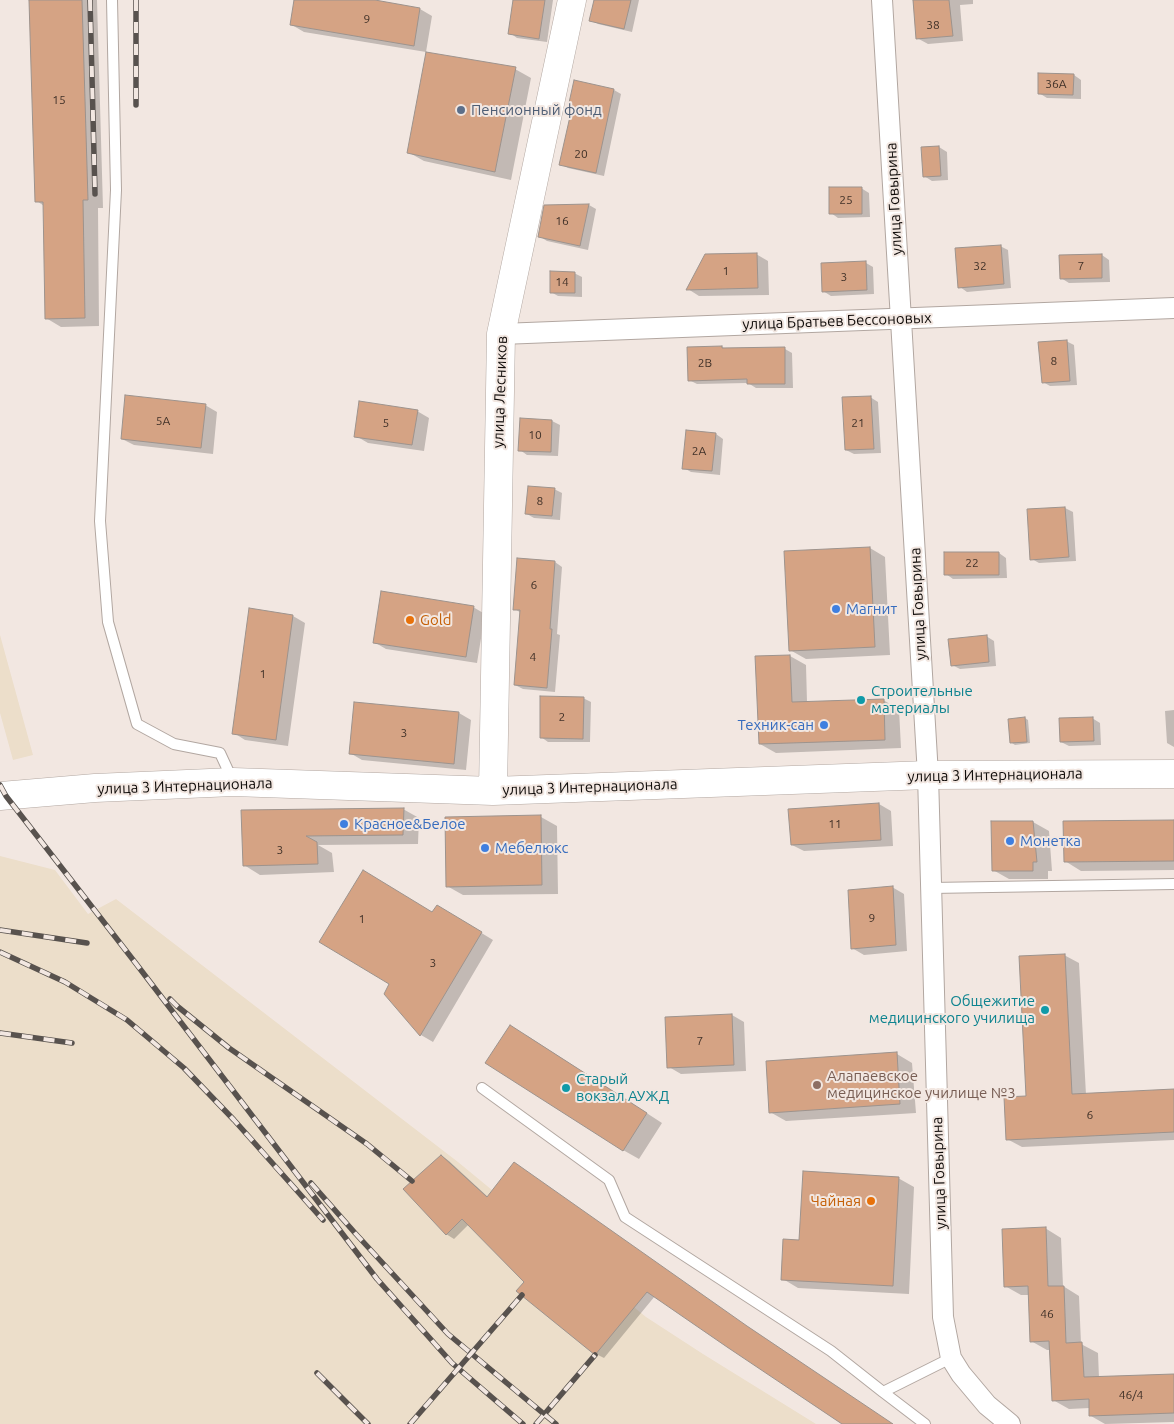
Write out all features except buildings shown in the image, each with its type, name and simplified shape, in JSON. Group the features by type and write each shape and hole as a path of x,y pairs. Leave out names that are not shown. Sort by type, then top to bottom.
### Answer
{"main road":[{"name":"улица Лесников","path":"493,791 501,334 572,0"},
{"name":"улица 3 Интернационала","path":"3,796 95,788 233,782 493,791 928,775 1174,774"}],"street":[{"name":"улица Говырина","path":"882,0 928,775 943,1317 951,1358 961,1374 987,1405 1010,1424"},
{"name":"улица Братьев Бессоновых","path":"501,334 1174,308"}],"lane":[{"path":"112,0 116,190 100,521 108,622 137,724 174,744 220,753 233,782"},
{"path":"931,888 1174,884"},
{"path":"482,1088 609,1180 625,1217 831,1351 926,1424"},
{"path":"883,1392 951,1358"}],"shaded area":[{"path":"0,635 33,755 13,760 0,713"},
{"path":"0,856 55,870 88,914 116,899 458,1162 646,1317 816,1424 0,1424"}],"railway":[{"path":"90,0 95,194"},
{"path":"136,0 136,105"},
{"path":"0,785 6,796 377,1279 452,1363 523,1424"},
{"path":"0,930 87,943"},
{"path":"0,952 65,982 127,1020 184,1068 234,1120 323,1220"},
{"path":"170,999 229,1048 367,1144 412,1181"},
{"path":"0,1033 72,1043"},
{"path":"311,1183 448,1334 556,1424"},
{"path":"410,1424 522,1295"},
{"path":"536,1424 595,1355"},
{"path":"317,1373 368,1424"}],"place":[{"name":"Пенсионный фонд","path":"461,110"},
{"name":"Магнит","path":"836,609"},
{"name":"Gold","path":"410,620"},
{"name":"Строительные материалы","path":"861,700"},
{"name":"Техник-сан","path":"824,725"},
{"name":"Красное&Белое","path":"344,824"},
{"name":"Монетка","path":"1010,841"},
{"name":"Мебелюкс","path":"485,848"},
{"name":"Общежитие медицинского училища","path":"1045,1010"},
{"name":"Алапаевское медицинское училище №3","path":"817,1085"},
{"name":"Старый вокзал АУЖД","path":"566,1088"},
{"name":"Чайная","path":"871,1201"}]}
